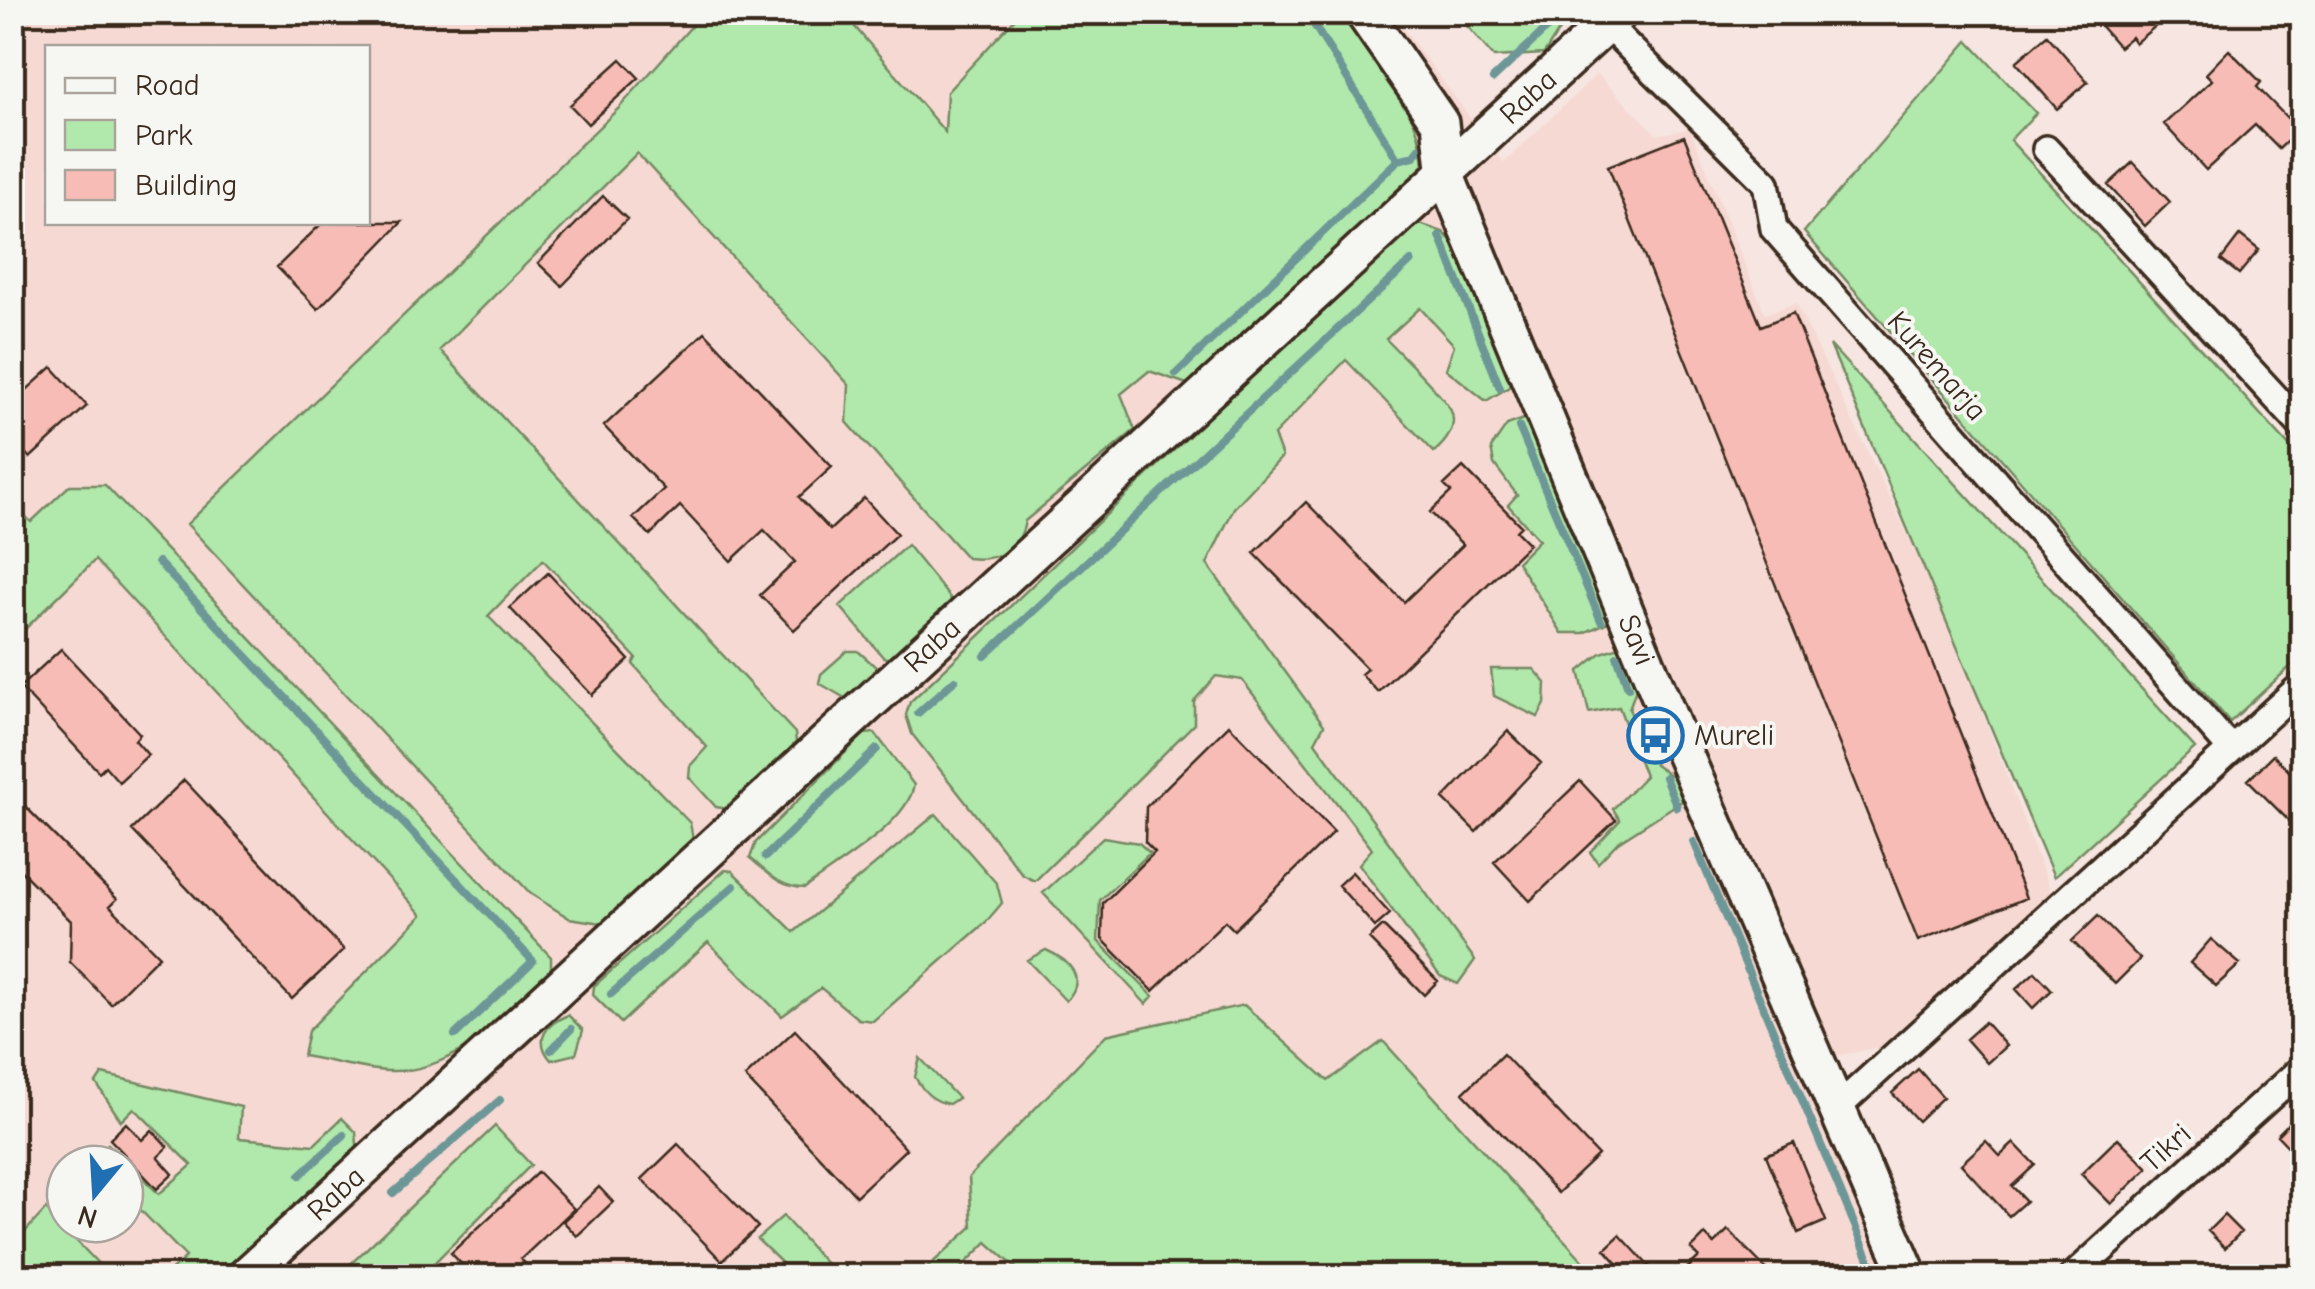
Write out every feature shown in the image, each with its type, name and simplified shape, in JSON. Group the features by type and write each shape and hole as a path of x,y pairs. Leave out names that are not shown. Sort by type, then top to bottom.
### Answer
{"street":[{"name":"Savi","path":"1362,12 1440,123 1446,176 1674,730 1909,1276"},
{"name":"Raba","path":"246,1276 1614,19"},
{"name":"Kuremarja","path":"1614,19 1766,183 1774,229 2230,749"},
{"path":"2046,149 2302,426"},
{"path":"1837,1108 2302,685"},
{"name":"Tikri","path":"2073,1276 2302,1068"}],"shaded area":[{"path":"12,13 1392,13 1504,163 1597,74 1657,135 1690,129 1765,314 1796,303 1944,611 2052,895 1895,1044 1836,1056 1916,1276 1597,1276 1535,1205 1435,1276 13,1276"}],"green space":[{"path":"688,13 729,13 737,20 744,13 843,13 945,132 947,92 1020,13 1341,13 1405,103 1421,144 1424,165 1190,385 1149,371 1121,394 1135,430 1025,521 1012,547 997,556 978,559 967,558 847,422 849,385 637,153 440,350 795,733 796,742 738,804 728,809 716,807 689,777 690,766 707,747 633,664 636,658 543,560 488,616 690,823 693,839 688,850 608,924 569,918 531,894 187,524 618,109 696,21"},
{"path":"1456,13 1570,13 1544,54 1494,57"},
{"path":"1968,41 2036,113 2010,140 2302,460 2302,656 2230,722 1804,232"},
{"path":"1420,224 1443,232 1454,244 1511,373 1509,387 1486,401 1446,369 1454,345 1420,308 1386,339 1451,411 1452,429 1442,444 1434,452 1346,360 1274,435 1282,457 1234,508 1207,564 1324,725 1315,742 1475,960 1458,984 1440,976 1359,864 1372,849 1242,680 1216,676 1194,701 1194,724 1035,881 1023,875 912,734 906,715 910,702 1394,240"},
{"path":"1830,345 2195,748 2054,877"},
{"path":"1524,419 1533,426 1612,611 1608,622 1584,633 1562,633 1517,562 1539,540 1508,505 1517,495 1494,464 1491,448 1507,425"},
{"path":"70,485 105,485 551,957 551,973 478,1039 436,1063 413,1069 378,1070 303,1056 308,1031 422,915 95,560 13,641 12,502 31,522"},
{"path":"907,545 951,599 949,608 893,660 883,657 840,606"},
{"path":"1622,646 1637,686 1629,709 1655,765 1676,779 1682,801 1618,842 1598,863 1590,852 1620,820 1613,809 1645,776 1619,707 1589,713 1579,671 1601,653"},
{"path":"847,651 858,651 876,667 875,676 850,701 819,683 821,674"},
{"path":"1491,669 1534,669 1546,683 1545,704 1538,717 1494,696"},
{"path":"875,733 914,785 909,800 885,828 805,888 781,882 750,858 756,842 864,734"},
{"path":"936,814 997,884 1002,903 986,922 873,1021 858,1019 821,988 782,1016 708,942 621,1023 593,995 594,986 725,870 732,871 794,932"},
{"path":"1103,837 1139,843 1150,853 1100,900 1098,941 1153,996 1146,1004 1043,893"},
{"path":"1046,950 1073,971 1075,985 1066,1001 1027,960"},
{"path":"1244,1005 1328,1081 1383,1041 1597,1276 1025,1276 987,1242 953,1276 918,1276 972,1227 969,1177 1106,1035"},
{"path":"568,1015 583,1030 576,1054 551,1060 543,1046 544,1033"},
{"path":"920,1058 958,1098 949,1104 925,1091 915,1077"},
{"path":"102,1074 241,1107 239,1138 314,1145 342,1118 356,1132 358,1156 222,1276 165,1276 186,1257 145,1215 145,1180 159,1194 192,1165 134,1108 121,1121 96,1083"},
{"path":"495,1126 531,1165 433,1264 442,1276 338,1276"},
{"path":"45,1210 45,1244 79,1244 110,1276 29,1276 13,1258 13,1245"},
{"path":"783,1216 837,1276 795,1276 757,1239"}],"building":[{"path":"2114,12 2146,12 2157,25 2135,43 2131,37 2119,47 2099,24"},
{"path":"2047,35 2088,82 2057,109 2016,62"},
{"path":"2229,50 2261,82 2257,87 2299,130 2279,149 2255,125 2206,170 2164,124 2212,80 2206,74"},
{"path":"621,59 639,78 588,124 570,105"},
{"path":"1684,136 1761,326 1793,313 2026,898 1918,941 1608,166"},
{"path":"2133,162 2170,202 2145,226 2108,185"},
{"path":"603,196 627,219 562,286 538,263"},
{"path":"402,222 318,309 277,267 320,225"},
{"path":"2240,235 2259,250 2239,274 2221,260"},
{"path":"705,332 832,467 799,497 830,530 864,498 897,534 794,630 760,595 795,562 764,530 731,561 680,506 650,535 633,518 664,489 604,426"},
{"path":"52,367 87,406 30,458 12,439 12,403"},
{"path":"1463,467 1521,526 1516,531 1529,544 1378,692 1361,674 1367,669 1254,553 1306,502 1404,602 1463,545 1430,512 1451,492 1444,485"},
{"path":"548,573 629,660 592,695 510,608"},
{"path":"61,649 140,734 135,740 148,755 119,782 105,766 99,772 20,687"},
{"path":"1229,725 1334,832 1234,930 1225,921 1153,991 1102,939 1103,903 1155,852 1145,842 1146,807"},
{"path":"1508,731 1541,763 1476,832 1443,799"},
{"path":"2273,755 2302,784 2302,812 2291,823 2248,780"},
{"path":"184,780 344,950 292,999 132,830"},
{"path":"1580,781 1616,820 1530,901 1494,862"},
{"path":"12,793 117,899 110,906 159,956 111,1004 70,962 71,921 12,862"},
{"path":"1352,872 1390,914 1375,927 1338,885"},
{"path":"2098,916 2140,959 2115,984 2072,941"},
{"path":"1383,926 1438,981 1424,995 1369,939"},
{"path":"2211,939 2240,964 2216,986 2190,963"},
{"path":"2035,972 2052,990 2033,1008 2016,989"},
{"path":"1985,1022 2006,1046 1987,1063 1966,1039"},
{"path":"795,1030 906,1149 856,1196 745,1077"},
{"path":"1503,1054 1598,1155 1558,1193 1463,1093"},
{"path":"1918,1069 1943,1097 1918,1121 1892,1093"},
{"path":"2302,1110 2302,1161 2277,1135"},
{"path":"126,1123 142,1140 152,1130 168,1147 158,1157 173,1174 157,1189 145,1176 145,1144 115,1144 110,1139"},
{"path":"2118,1138 2148,1168 2111,1204 2081,1174"},
{"path":"1986,1141 2000,1156 2014,1143 2035,1165 2012,1186 2026,1201 2009,1216 1961,1164"},
{"path":"1794,1143 1826,1221 1798,1233 1766,1155"},
{"path":"678,1144 758,1227 722,1261 642,1179"},
{"path":"538,1172 574,1209 521,1259 537,1276 473,1276 451,1253"},
{"path":"599,1187 613,1202 577,1236 563,1221"},
{"path":"2224,1215 2241,1232 2225,1248 2208,1231"},
{"path":"1728,1230 1773,1276 1679,1276 1699,1257 1691,1249 1705,1235 1714,1244"},
{"path":"1620,1235 1658,1276 1629,1276 1605,1249"}],"waterway":[{"path":"1306,12 1398,160"},
{"path":"1493,79 1564,12"},
{"path":"1176,374 1398,160 1414,156 1421,147"},
{"path":"1440,236 1500,388"},
{"path":"985,656 1411,261"},
{"path":"1519,427 1601,621"},
{"path":"158,562 533,961 455,1035"},
{"path":"1617,656 1628,688"},
{"path":"918,713 955,680"},
{"path":"765,857 877,749"},
{"path":"1665,777 1677,807"},
{"path":"1694,842 1876,1276"},
{"path":"611,994 734,886"},
{"path":"551,1050 571,1029"},
{"path":"393,1193 500,1100"},
{"path":"300,1175 344,1135"}],"place":[{"name":"Mureli","path":"1655,735"}]}
